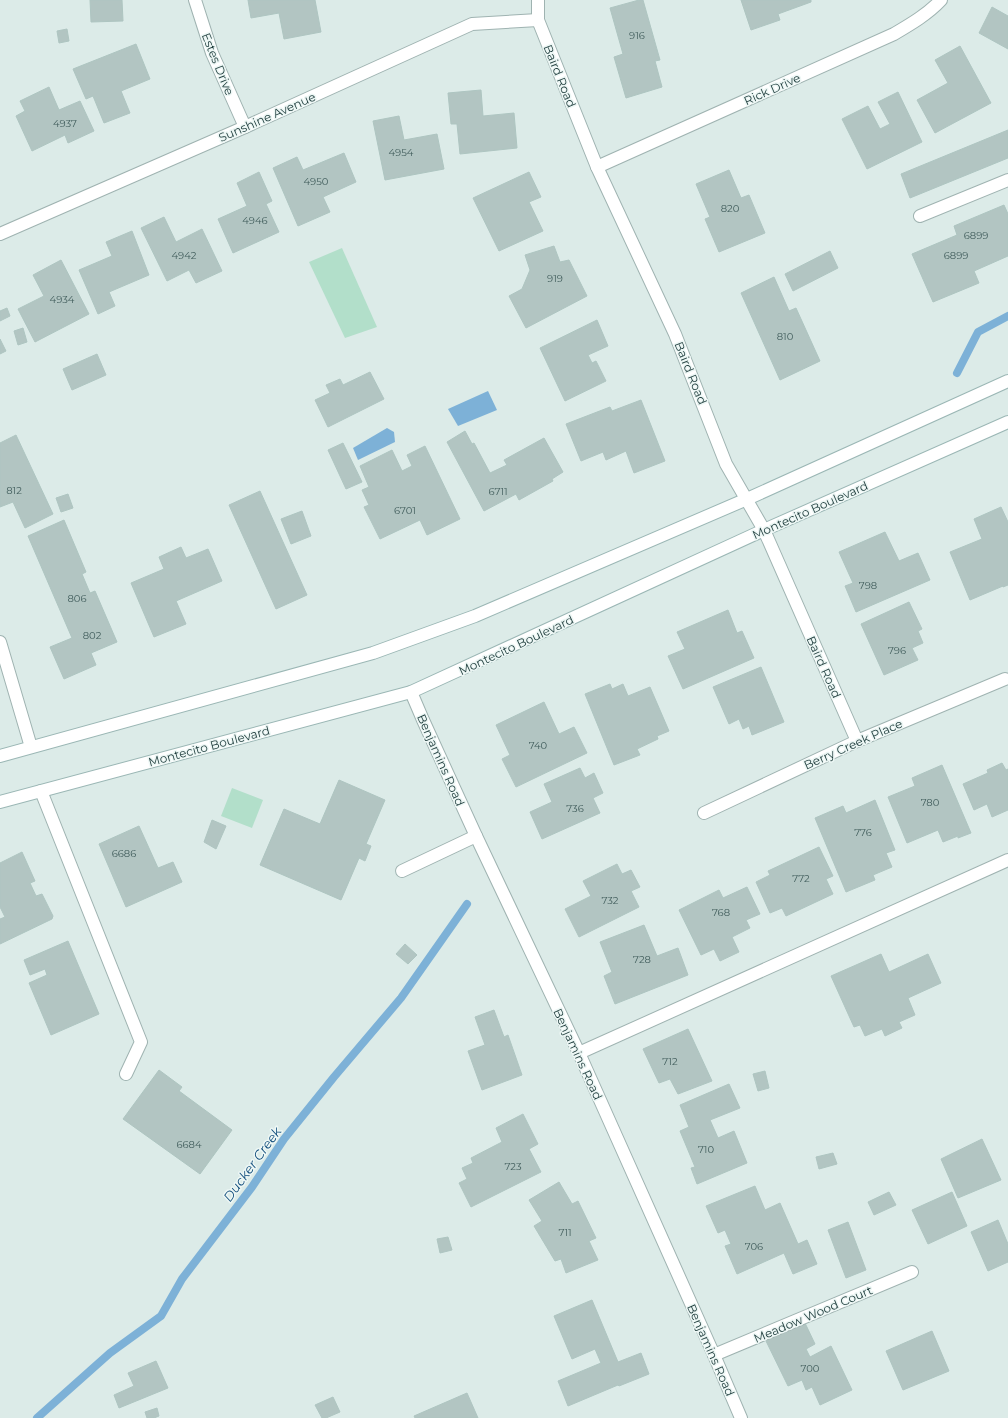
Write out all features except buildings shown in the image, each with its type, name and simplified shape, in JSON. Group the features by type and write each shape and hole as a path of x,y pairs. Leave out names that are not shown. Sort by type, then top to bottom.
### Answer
{"street":[{"name":"Estes Drive","path":"195,0 212,53 245,127"},
{"name":"Baird Road","path":"538,0 538,20 597,167 675,334 726,464 764,530 857,741"},
{"name":"Rick Drive","path":"597,167 894,34 916,21 935,7 941,0"},
{"name":"Sunshine Avenue","path":"0,234 245,127 472,24 538,20"},
{"path":"920,216 1008,180"},
{"path":"0,756 373,653 475,616 747,499 1008,381"},
{"name":"Montecito Boulevard","path":"0,802 411,692 764,530 1008,422"},
{"path":"0,642 31,747"},
{"name":"Berry Creek Place","path":"704,813 857,741 1005,679"},
{"name":"Benjamins Road","path":"411,692 476,836 579,1053 714,1355 740,1418"},
{"path":"41,791 141,1042 126,1074"},
{"path":"402,871 476,836"},
{"path":"579,1053 1008,860"},
{"name":"Meadow Wood Court","path":"714,1355 912,1272"}],"green space":[{"path":"342,248 377,327 345,338 309,262"},
{"path":"232,788 263,800 252,828 221,816"}],"water":[{"path":"488,391 497,410 458,426 448,409"},
{"path":"387,428 394,432 395,442 358,460 353,448"}],"waterway":[{"name":"Ducker Creek","path":"957,373 978,332 1008,316"},
{"name":"Ducker Creek","path":"37,1418 110,1353 161,1316 182,1279 252,1187 284,1139 401,998 467,904"}]}
